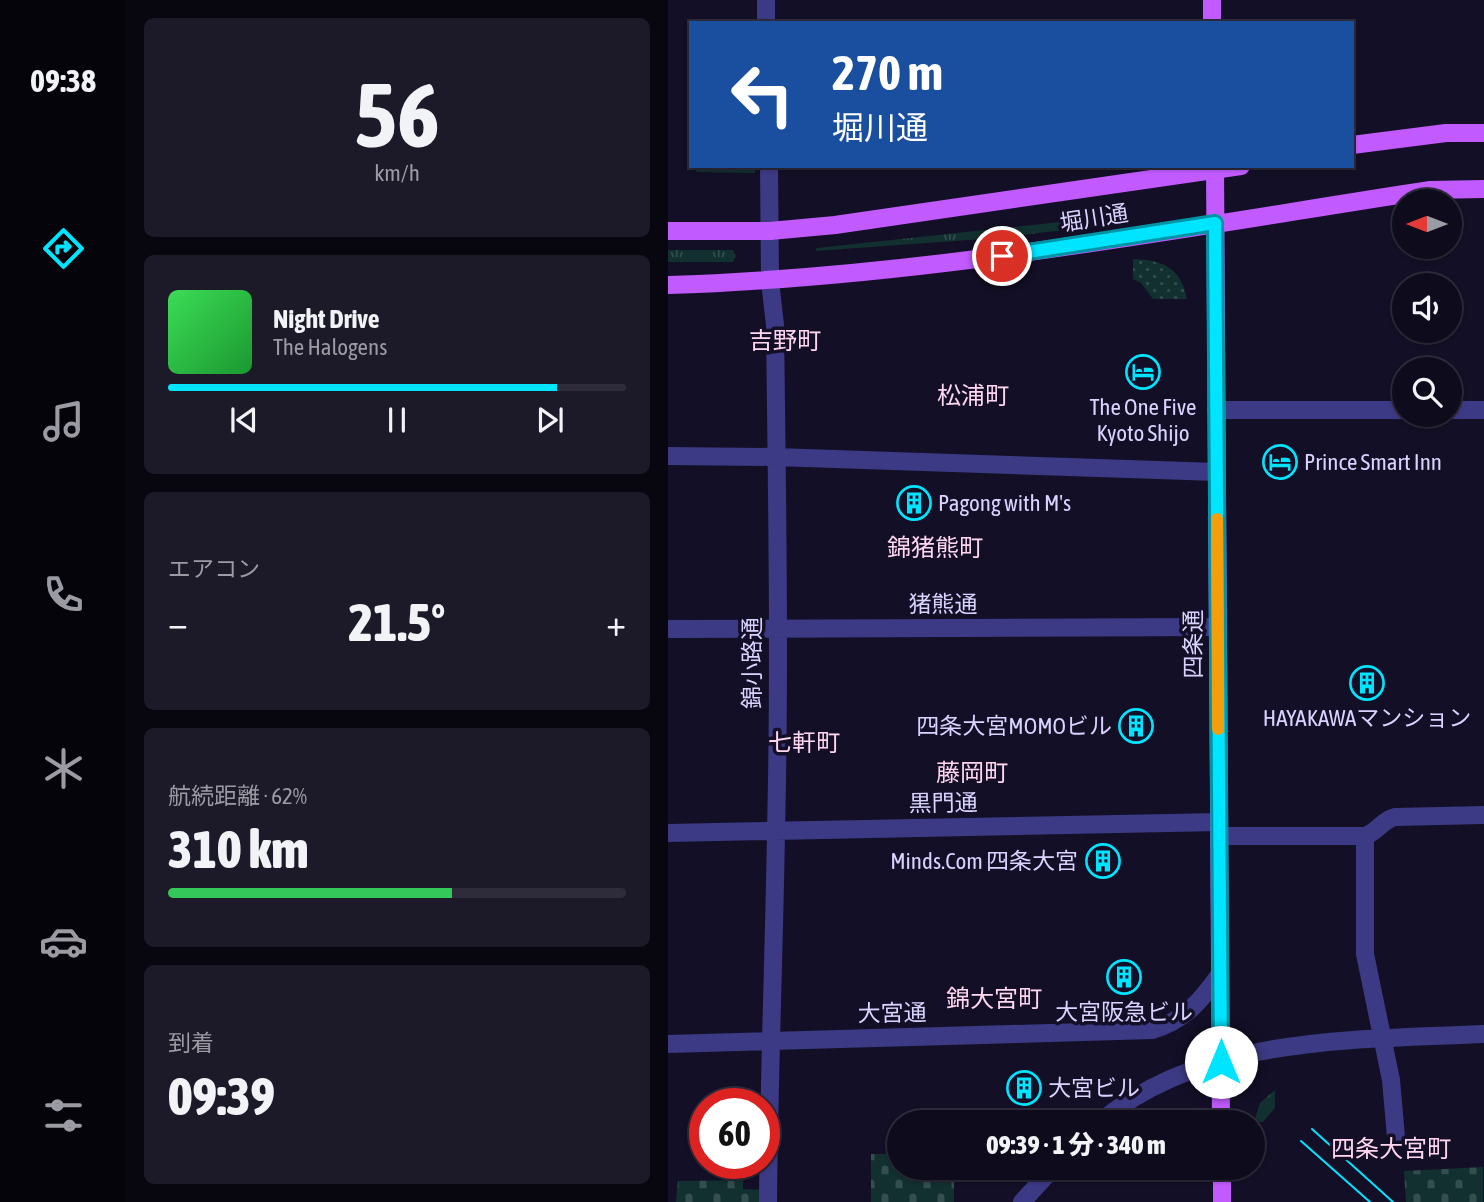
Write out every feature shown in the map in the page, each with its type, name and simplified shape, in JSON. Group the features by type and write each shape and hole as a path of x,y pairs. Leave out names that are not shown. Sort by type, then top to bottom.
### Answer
{"main road":[{"path":"1212,0 1212,21"},
{"path":"1354,145 1446,132 1484,133"},
{"name":"堀川通","path":"668,231 770,231 835,225 1215,168"},
{"name":"四条通","path":"1215,168 1221,1110"},
{"name":"堀川通","path":"668,285 770,281 978,260 1430,190 1484,189"},
{"path":"1222,1180 1222,1202"}],"street":[{"path":"766,0 766,21"},
{"name":"錦小路通","path":"768,1202 769,1040 776,832 777,629 775,325 770,281 769,168"},
{"path":"1216,410 1392,410"},
{"path":"1462,410 1484,410"},
{"path":"668,456 776,457 1217,472"},
{"name":"猪熊通","path":"668,629 1218,627"},
{"path":"1396,1137 1391,1080 1365,954 1365,836 1376,831 1387,819 1395,817 1484,815"},
{"name":"黒門通","path":"668,833 1219,829 1365,836"},
{"name":"大宮通","path":"668,1044 1152,1030 1177,1020 1193,1009 1220,974"},
{"path":"1117,1110 1148,1089 1190,1068 1289,1047 1382,1038 1484,1034"},
{"path":"1022,1202 1042,1180"}],"green space":[{"path":"694,168 755,168 755,173 697,172"},
{"path":"1115,216 1114,224 997,238 815,251 817,248"},
{"path":"668,250 733,250 736,256 733,262 668,262"},
{"path":"1133,259 1153,261 1169,267 1180,279 1187,299 1153,299 1141,283 1133,279"},
{"path":"1275,1090 1275,1108 1265,1120 1265,1110 1258,1110 1260,1103"},
{"path":"871,1154 887,1154 887,1180 954,1180 954,1202 871,1202"},
{"path":"1483,1167 1483,1202 1406,1202 1404,1171"},
{"path":"743,1180 743,1189 763,1190 763,1202 676,1202 678,1181"}],"tram line":[{"path":"1312,1129 1393,1202"},
{"path":"1301,1141 1370,1202"}],"slow traffic":[{"path":"1217,519 1218,729"}],"place":[{"name":"The One Five Kyoto Shijo","path":"1143,372"},
{"name":"Prince Smart Inn","path":"1280,462"},
{"name":"Pagong with M's","path":"914,503"},
{"name":"HAYAKAWAマンション","path":"1367,683"},
{"name":"四条大宮MOMOビル","path":"1136,726"},
{"name":"Minds.Com 四条大宮","path":"1103,861"},
{"name":"大宮阪急ビル","path":"1124,977"},
{"name":"大宮ビル","path":"1024,1088"}],"district":[{"name":"吉野町","path":"785,340"},
{"name":"松浦町","path":"973,395"},
{"name":"錦猪熊町","path":"935,547"},
{"name":"七軒町","path":"804,742"},
{"name":"藤岡町","path":"972,772"},
{"name":"錦大宮町","path":"994,998"},
{"name":"四条大宮町","path":"1391,1148"}],"route":[{"path":"1002,256 1215,223 1221,1062"}]}
